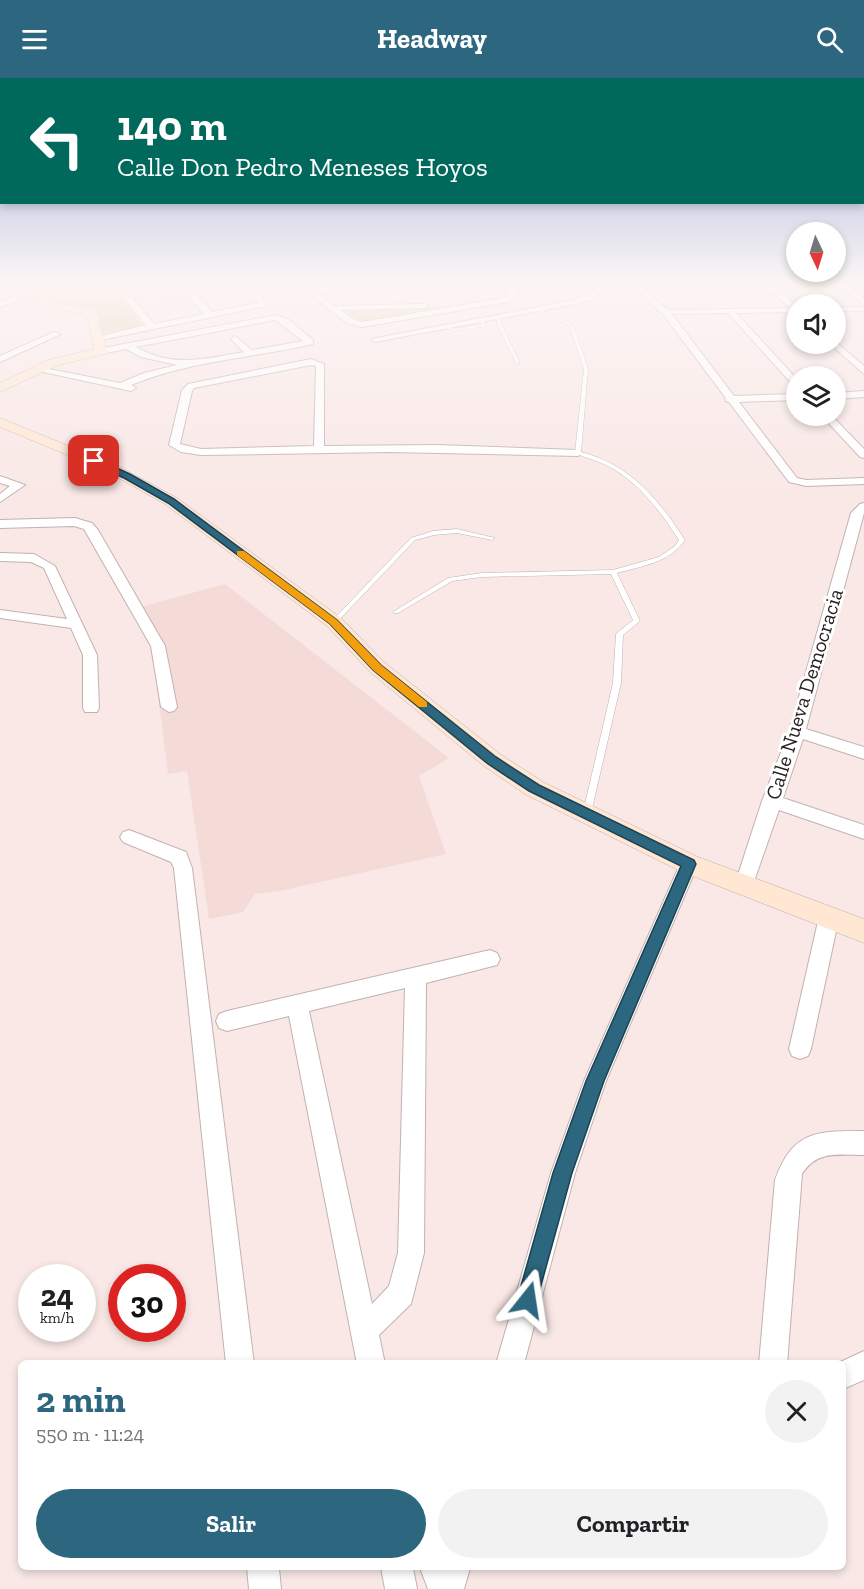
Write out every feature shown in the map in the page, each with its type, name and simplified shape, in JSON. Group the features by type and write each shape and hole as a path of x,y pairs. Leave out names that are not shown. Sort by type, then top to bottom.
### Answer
{"street":[{"path":"0,359 11,354 52,363"},
{"path":"0,388 52,363 91,354"},
{"path":"141,354 186,364"},
{"path":"39,370 127,386 147,375 186,364 251,354"},
{"path":"696,354 789,476 799,482 864,481"},
{"path":"769,354 786,372"},
{"path":"845,354 864,371"},
{"path":"178,355 186,364"},
{"path":"319,448 320,363 311,362 191,386 187,390 174,445 185,450 201,452 319,448 477,447 578,453"},
{"path":"846,395 864,394"},
{"path":"729,399 786,397"},
{"path":"0,422 113,469 171,501 334,622 377,667 492,760 534,788 689,864 864,931"},
{"path":"836,426 864,455"},
{"path":"0,479 19,485 0,499"},
{"name":"Calle Nueva Democracia","path":"744,884 771,801 797,732 857,513 864,506"},
{"path":"0,524 75,522 88,526 159,646 169,707"},
{"path":"0,557 28,557 41,560 49,566 90,655 91,708"},
{"path":"0,614 78,625"},
{"path":"797,732 864,753"},
{"path":"771,801 864,832"},
{"path":"129,837 179,856 183,868 240,1360"},
{"path":"511,1360 563,1173 595,1081 689,864"},
{"path":"800,1049 829,917"},
{"path":"227,1021 490,959"},
{"path":"364,1331 401,1294 411,1253 416,976"},
{"path":"297,1005 369,1360"},
{"path":"773,1360 787,1180 791,1163 800,1152 819,1145 864,1143"},
{"path":"846,1374 864,1365"},
{"path":"263,1570 266,1589"},
{"path":"397,1570 401,1589"},
{"path":"437,1570 446,1589"},
{"path":"446,1589 453,1570"}],"lane":[{"path":"513,354 518,363"},
{"path":"396,612 450,579 482,575 613,572 666,556 677,549 681,540 662,509 643,489 616,467 597,456 578,453 586,369 581,354"},
{"path":"334,622 413,539 433,533 457,531 492,538"},
{"path":"587,813 617,683 620,634 637,621 613,572"}],"shaded area":[{"path":"225,584 449,758 419,776 446,854 280,891 255,894 243,912 209,919 187,771 168,774 152,646 130,610"}],"slow traffic":[{"path":"241,553 334,622 377,667 423,704"}],"route":[{"path":"94,461 127,476 171,501 334,622 377,667 492,760 534,788 689,864 595,1081 563,1173 528,1300"}]}
